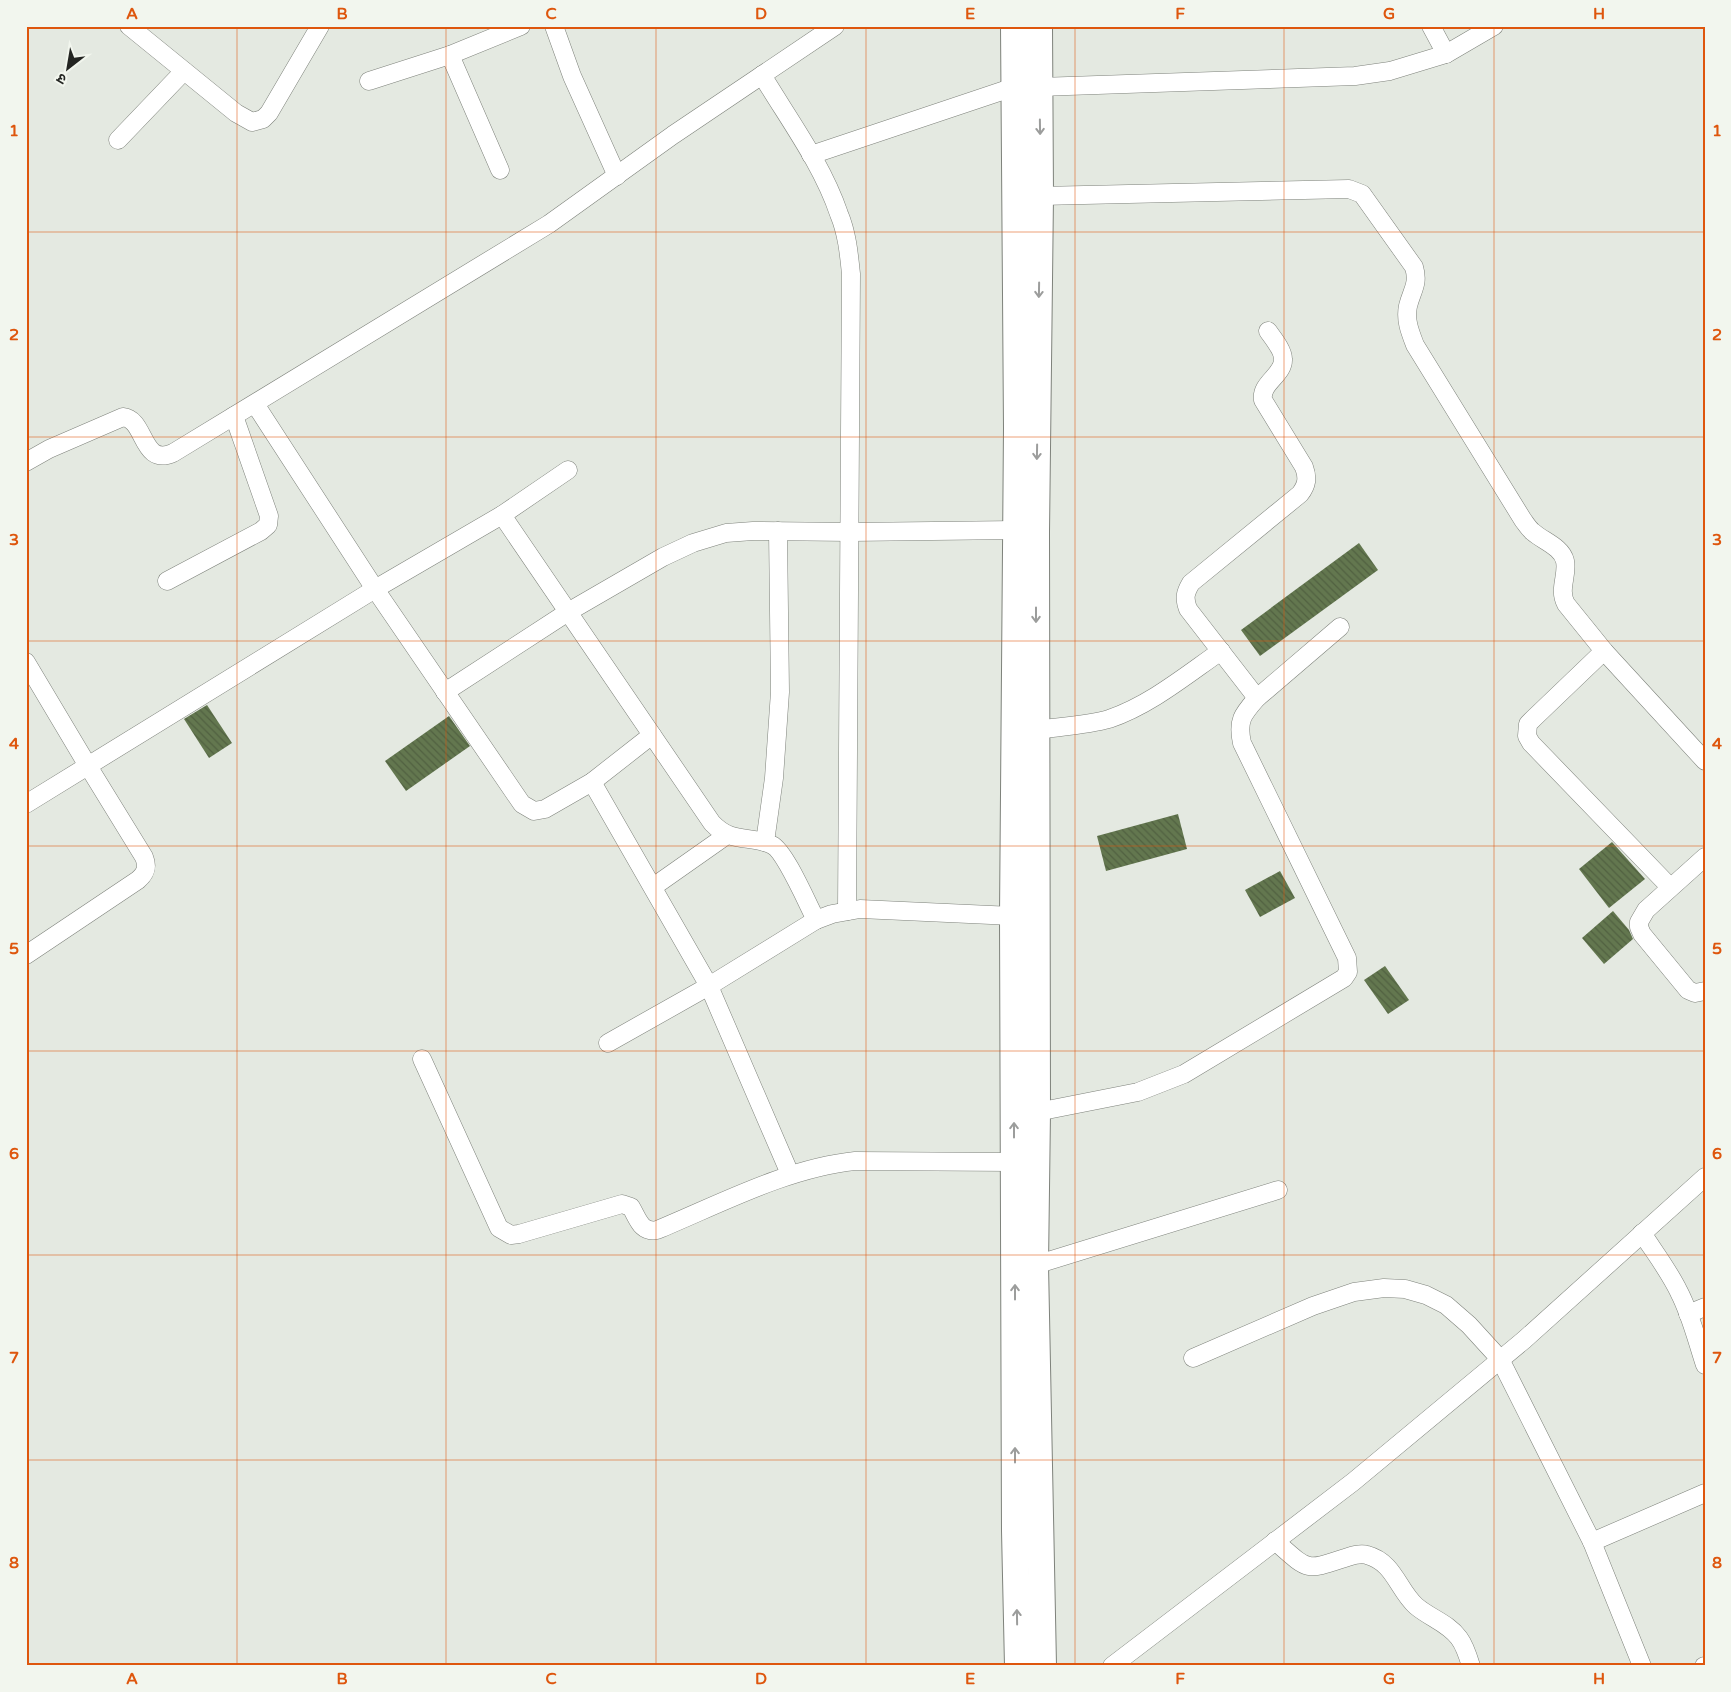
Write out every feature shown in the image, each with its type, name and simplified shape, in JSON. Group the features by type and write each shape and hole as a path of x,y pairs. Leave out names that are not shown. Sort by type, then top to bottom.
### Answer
{"highway":[{"path":"1014,26 1027,87 1040,196 1036,532 1037,1112 1035,1264 1043,1666"},
{"path":"1018,1666 1015,1531 1012,916 1017,428 1027,87 1039,26"}],"street":[{"path":"129,26 236,113 252,122 258,121 269,113 320,26"},
{"path":"369,81 450,54 521,26"},
{"path":"554,26 572,76 616,176"},
{"path":"26,462 49,448 123,417 134,423 152,451 157,455 166,456 549,224 673,135 835,26"},
{"path":"1431,26 1446,54"},
{"path":"811,155 1027,87 1355,76 1390,71 1446,54 1494,26"},
{"path":"450,54 500,170"},
{"path":"118,140 184,71"},
{"path":"762,75 811,155 840,214 848,245 851,274 847,910"},
{"path":"1040,196 1349,189 1362,194 1414,267 1417,277 1408,307 1407,319 1415,345 1523,520 1532,531 1562,555 1565,561 1562,598 1604,652 1705,761"},
{"path":"1258,698 1188,609 1185,595 1191,583 1300,494 1306,485 1307,480 1304,467 1263,400 1263,392 1280,369 1283,359 1268,331"},
{"path":"254,404 375,589 526,808 534,811 545,809 592,782 652,735"},
{"path":"167,581 261,531 268,525 269,516 234,416"},
{"path":"26,804 375,589 502,516 568,470"},
{"path":"502,516 712,823 727,835 765,842 778,848 816,920"},
{"path":"445,692 568,612 663,556 693,543 726,533 1016,530"},
{"path":"765,842 774,778 780,692 778,531"},
{"path":"1037,1112 1138,1092 1184,1074 1338,982 1348,972 1347,958 1242,743 1239,731 1240,721 1246,710 1340,627"},
{"path":"1036,730 1107,719 1129,711 1164,690 1221,651"},
{"path":"1604,652 1528,724 1527,736 1531,743 1670,887"},
{"path":"26,662 144,857 146,864 146,870 138,880 26,955"},
{"path":"592,782 709,986 790,1174"},
{"path":"653,887 727,835"},
{"path":"1705,857 1646,910 1639,922 1642,934 1688,990 1695,993 1705,991"},
{"path":"608,1043 709,986 816,920 847,910 1012,916"},
{"path":"422,1059 499,1228 511,1235 622,1204 631,1207 647,1231 657,1230 790,1174 834,1164 855,1162 1014,1162"},
{"path":"1112,1666 1353,1482 1500,1359 1705,1177"},
{"path":"1035,1264 1278,1190"},
{"path":"1642,1233 1679,1292 1705,1365"},
{"path":"1193,1358 1314,1306 1354,1292 1384,1288 1405,1289 1426,1295 1446,1305 1469,1325 1500,1359 1592,1542 1642,1666"},
{"path":"1688,1314 1705,1307"},
{"path":"1592,1542 1705,1493"},
{"path":"1275,1542 1296,1560 1310,1567 1325,1565 1358,1554 1366,1554 1381,1561 1417,1606 1443,1623 1455,1634 1466,1650 1471,1666"}],"building":[{"path":"1359,543 1378,570 1260,656 1241,630"},
{"path":"207,705 232,743 209,758 184,719"},
{"path":"449,716 470,746 406,791 385,761"},
{"path":"1178,814 1187,849 1106,871 1097,836"},
{"path":"1612,842 1645,879 1609,908 1579,869"},
{"path":"1280,871 1295,898 1260,917 1245,890"},
{"path":"1613,911 1629,930 1633,939 1604,964 1582,938"},
{"path":"1385,966 1409,1000 1388,1014 1364,980"}]}
